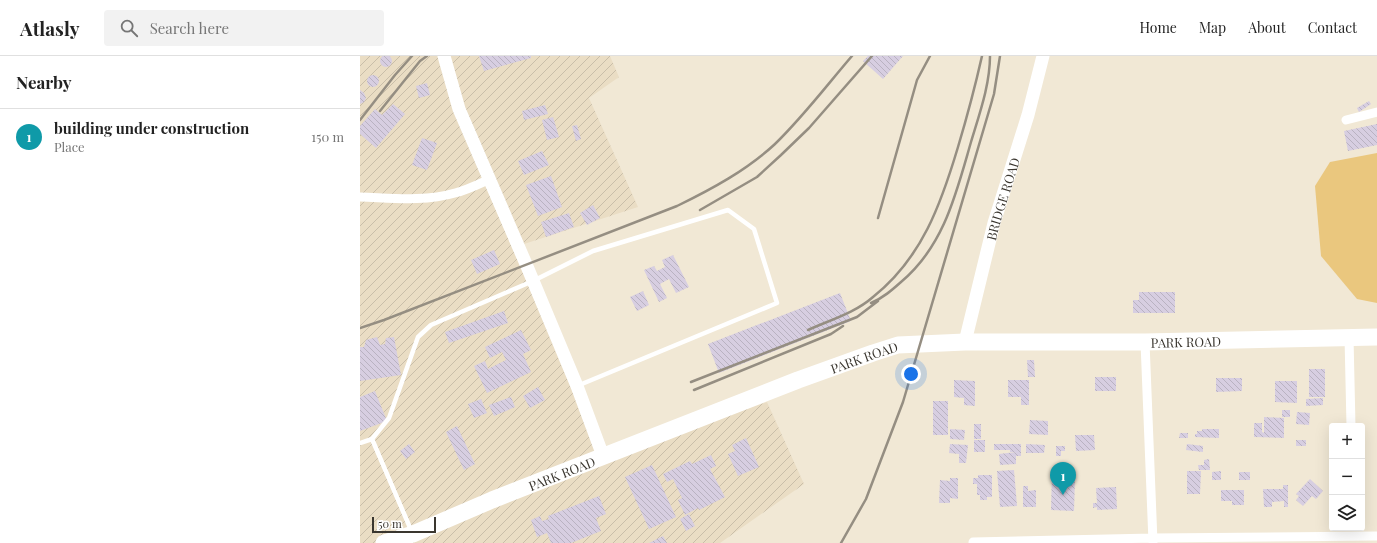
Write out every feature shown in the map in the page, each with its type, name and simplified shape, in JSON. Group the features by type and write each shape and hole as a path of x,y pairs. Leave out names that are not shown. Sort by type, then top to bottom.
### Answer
{"highway":[{"name":"PARK ROAD","path":"384,543 413,534 492,500 798,380 872,353 898,346 965,342 1145,342 1377,337"}],"street":[{"path":"444,56 459,109 577,386 603,456"},
{"name":"BRIDGE ROAD","path":"965,342 994,223 1028,115 1044,56"},
{"path":"1346,120 1377,112"},
{"path":"360,197 420,199 439,197 457,193 490,179"},
{"path":"1350,337 1351,423"},
{"path":"1145,342 1153,540"},
{"path":"973,542 1377,536"}],"lane":[{"path":"360,443 372,439 389,418 418,337 431,325 533,281 593,251 728,210 754,228 776,303 577,386"},
{"path":"372,439 413,534"}],"shaded area":[{"path":"360,56 610,56 619,77 589,98 638,207 521,245 607,459 767,402 804,484 720,543 360,543"},
{"path":"1377,153 1377,303 1357,299 1321,256 1315,186 1330,162"}],"building":[{"path":"384,55 388,55 392,61 388,67 384,67 380,63 380,59"},
{"path":"479,56 531,56 531,58 484,71"},
{"path":"868,56 903,56 883,79 863,61"},
{"path":"375,75 378,76 378,86 371,87 368,86 367,79 368,76"},
{"path":"427,83 430,95 419,98 416,86"},
{"path":"360,90 364,93 366,98 364,102 360,104"},
{"path":"1369,101 1371,104 1359,112 1357,108"},
{"path":"393,104 405,114 376,148 360,134 360,126 375,109 382,115"},
{"path":"545,105 548,114 524,120 522,111"},
{"path":"553,117 559,137 547,140 542,120"},
{"path":"1377,124 1377,145 1348,151 1344,131"},
{"path":"577,125 581,139 576,141 572,126"},
{"path":"422,138 437,143 427,170 412,165"},
{"path":"542,151 549,165 524,175 518,161"},
{"path":"551,176 562,207 538,216 526,185"},
{"path":"593,205 600,218 587,225 580,213"},
{"path":"569,213 574,227 546,237 541,222"},
{"path":"494,250 500,264 477,274 471,260"},
{"path":"673,255 689,287 676,293 669,279 660,284 667,298 659,302 644,270 654,266 657,271 665,267 662,260"},
{"path":"643,291 649,305 637,311 630,297"},
{"path":"1139,292 1175,292 1175,313 1133,313 1133,300 1139,300"},
{"path":"840,293 851,321 719,373 708,344"},
{"path":"504,311 508,323 449,343 445,332"},
{"path":"521,330 531,350 523,354 531,372 487,393 474,366 485,361 488,369 506,360 502,352 490,358 485,347"},
{"path":"377,337 380,345 385,344 386,338 394,337 401,375 360,381 360,347 364,347 366,340"},
{"path":"1027,360 1034,360 1035,377 1028,377"},
{"path":"1309,369 1325,369 1325,397 1309,397"},
{"path":"1095,377 1116,377 1116,391 1095,391"},
{"path":"1216,378 1242,378 1242,391 1216,392"},
{"path":"954,380 975,381 975,406 964,405 964,398 954,397"},
{"path":"1008,380 1029,380 1029,405 1021,405 1021,397 1008,397"},
{"path":"1275,381 1297,381 1297,403 1275,402"},
{"path":"538,387 545,400 530,408 523,396"},
{"path":"375,391 387,421 360,431 360,397"},
{"path":"511,397 515,407 494,416 489,405"},
{"path":"1323,398 1323,405 1306,406 1306,399"},
{"path":"481,399 487,413 474,418 468,404"},
{"path":"933,401 948,401 948,435 933,435"},
{"path":"1282,410 1290,410 1290,417 1282,417"},
{"path":"1297,412 1310,413 1309,425 1296,424"},
{"path":"1264,417 1284,418 1284,438 1254,437 1254,423 1262,423 1262,432 1264,433"},
{"path":"1030,420 1048,421 1048,435 1029,434"},
{"path":"974,424 981,424 981,439 974,439"},
{"path":"457,426 475,464 464,470 446,432"},
{"path":"950,429 965,430 964,440 950,439"},
{"path":"1202,429 1219,429 1219,438 1195,437 1197,431 1202,431"},
{"path":"1180,433 1188,433 1188,438 1179,438"},
{"path":"1075,435 1094,435 1095,450 1076,451"},
{"path":"746,438 759,467 738,476 728,454 735,451 732,445"},
{"path":"974,440 985,440 985,452 974,452"},
{"path":"1296,440 1306,440 1306,446 1296,446"},
{"path":"409,444 415,452 406,459 400,451"},
{"path":"950,444 968,445 966,463 959,463 959,454 949,453"},
{"path":"994,444 1021,444 1021,456 1016,456 1016,464 1000,465 999,454 1016,452 1010,452 1010,450 994,450"},
{"path":"1026,444 1045,445 1044,453 1026,453"},
{"path":"1187,444 1203,446 1203,452 1186,450"},
{"path":"1056,446 1065,446 1065,451 1061,451 1061,456 1056,456"},
{"path":"711,455 716,466 710,469 725,497 685,515 678,500 682,498 673,479 667,482 663,474 690,461 692,464"},
{"path":"1209,459 1210,470 1199,470 1198,465 1204,465 1204,460"},
{"path":"652,465 676,517 649,529 625,477"},
{"path":"1014,470 1017,506 1000,507 997,471"},
{"path":"1187,471 1201,471 1200,494 1187,494"},
{"path":"1221,471 1221,480 1212,480 1212,472"},
{"path":"1052,472 1065,473 1064,479 1075,480 1074,511 1051,510"},
{"path":"1239,472 1250,472 1250,480 1239,480"},
{"path":"978,475 992,475 992,497 987,497 987,500 980,500 980,495 977,495 977,484 973,484 973,478 978,478"},
{"path":"950,478 958,478 958,499 950,498 950,503 939,503 940,480 950,481"},
{"path":"1310,479 1323,491 1316,499 1312,496 1303,506 1296,500 1299,496 1296,494"},
{"path":"1283,485 1288,485 1288,507 1284,507 1284,501 1272,502 1272,507 1264,507 1263,489 1283,489"},
{"path":"1023,486 1028,486 1028,491 1036,490 1036,507 1023,507"},
{"path":"1116,487 1117,509 1097,510 1097,507 1093,508 1093,503 1097,503 1096,488"},
{"path":"1221,490 1244,490 1244,505 1232,505 1232,501 1221,501"},
{"path":"599,496 606,514 596,518 601,531 571,543 551,543 547,533 537,537 531,520 540,516 542,521 549,519 548,516"},
{"path":"689,514 695,526 686,531 680,519"},
{"path":"663,536 667,543 649,543"}],"railway":[{"path":"360,120 395,75 412,56"},
{"path":"380,111 420,61 427,56"},
{"path":"360,328 677,206 716,186 741,171 775,144 805,112 852,56"},
{"path":"700,210 757,177 809,128 872,56"},
{"path":"878,218 917,80 930,56"},
{"path":"808,330 842,316 866,303 890,282 905,265 917,247 928,229 944,189 965,124 982,56"},
{"path":"871,303 891,291 916,268 938,236 954,200 981,111 990,67 990,56"},
{"path":"841,543 866,499 903,402 994,94 1000,56"},
{"path":"691,382 857,317 878,301"},
{"path":"694,390 831,334 843,326"}],"place":[{"name":"building under construction","path":"1063,495"}]}
